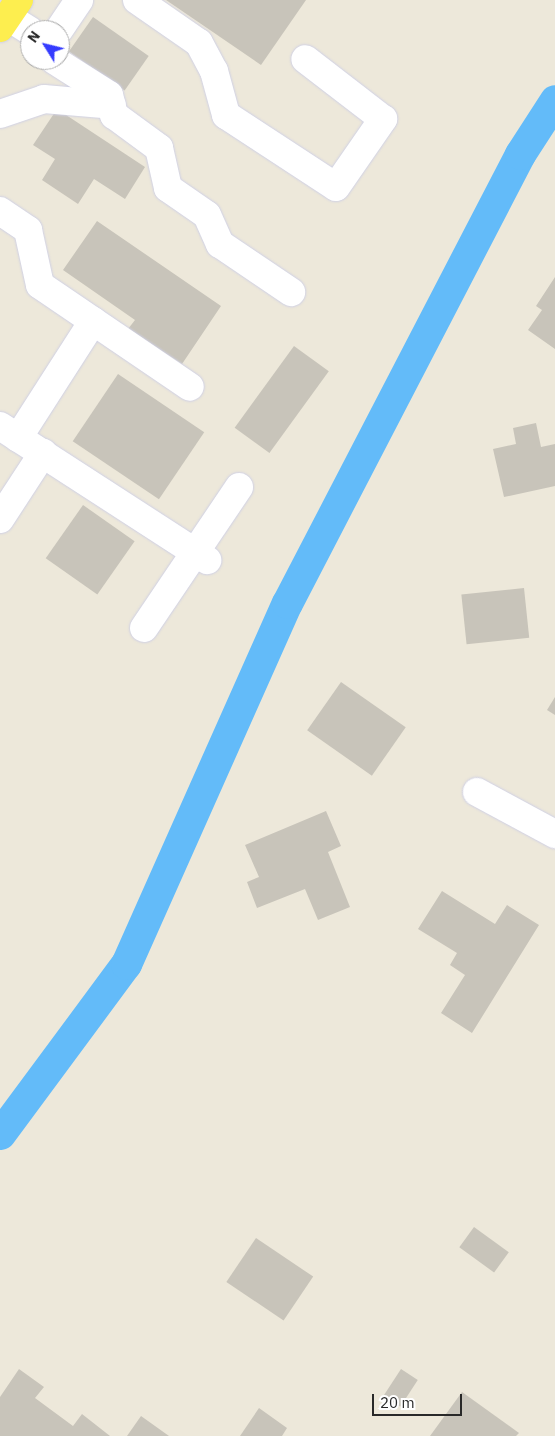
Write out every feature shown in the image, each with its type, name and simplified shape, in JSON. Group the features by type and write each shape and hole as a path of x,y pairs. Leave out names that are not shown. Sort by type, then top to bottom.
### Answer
{"street":[{"path":"66,20 79,0"},
{"path":"137,0 199,43 214,71 226,114 336,186 383,119 305,59"},
{"path":"9,15 20,23"},
{"path":"70,70 109,95 114,115 159,148 168,188 207,215 220,244 291,292"},
{"path":"0,114 44,99 112,105"},
{"path":"0,211 28,230 40,285 190,387"},
{"path":"94,321 9,432 202,556"},
{"path":"0,518 43,454"},
{"path":"144,628 202,556 239,487"},
{"path":"477,792 555,834"}],"building":[{"path":"166,0 306,0 261,65"},
{"path":"93,17 149,56 125,90 70,52"},
{"path":"57,109 145,167 125,199 94,179 78,204 42,180 55,159 33,145"},
{"path":"97,221 221,306 182,364 128,329 135,320 63,270"},
{"path":"555,277 555,349 528,330 542,310 536,306"},
{"path":"294,346 329,371 269,453 235,428"},
{"path":"118,374 204,432 159,499 73,441"},
{"path":"536,423 541,447 555,444 555,486 504,497 493,449 516,444 513,428"},
{"path":"83,505 135,541 97,594 46,558"},
{"path":"524,588 529,638 467,644 461,595"},
{"path":"341,682 406,727 372,776 307,730"},
{"path":"555,697 555,715 547,710"},
{"path":"326,811 341,846 328,852 350,907 318,920 305,889 257,908 247,882 259,877 245,845"},
{"path":"442,891 495,924 507,905 539,925 472,1033 441,1013 465,975 450,965 457,953 418,929"},
{"path":"474,1227 509,1252 494,1273 459,1247"},
{"path":"256,1238 313,1277 284,1321 226,1282"},
{"path":"19,1369 44,1387 35,1398 73,1426 82,1414 110,1436 0,1436 0,1397"},
{"path":"401,1369 418,1380 400,1407 384,1396"},
{"path":"462,1392 519,1433 516,1436 430,1436"},
{"path":"259,1408 287,1428 282,1436 240,1436"},
{"path":"141,1416 169,1436 127,1436"}],"waterway":[{"path":"0,1134 126,964 287,603 520,154 555,100"}]}
